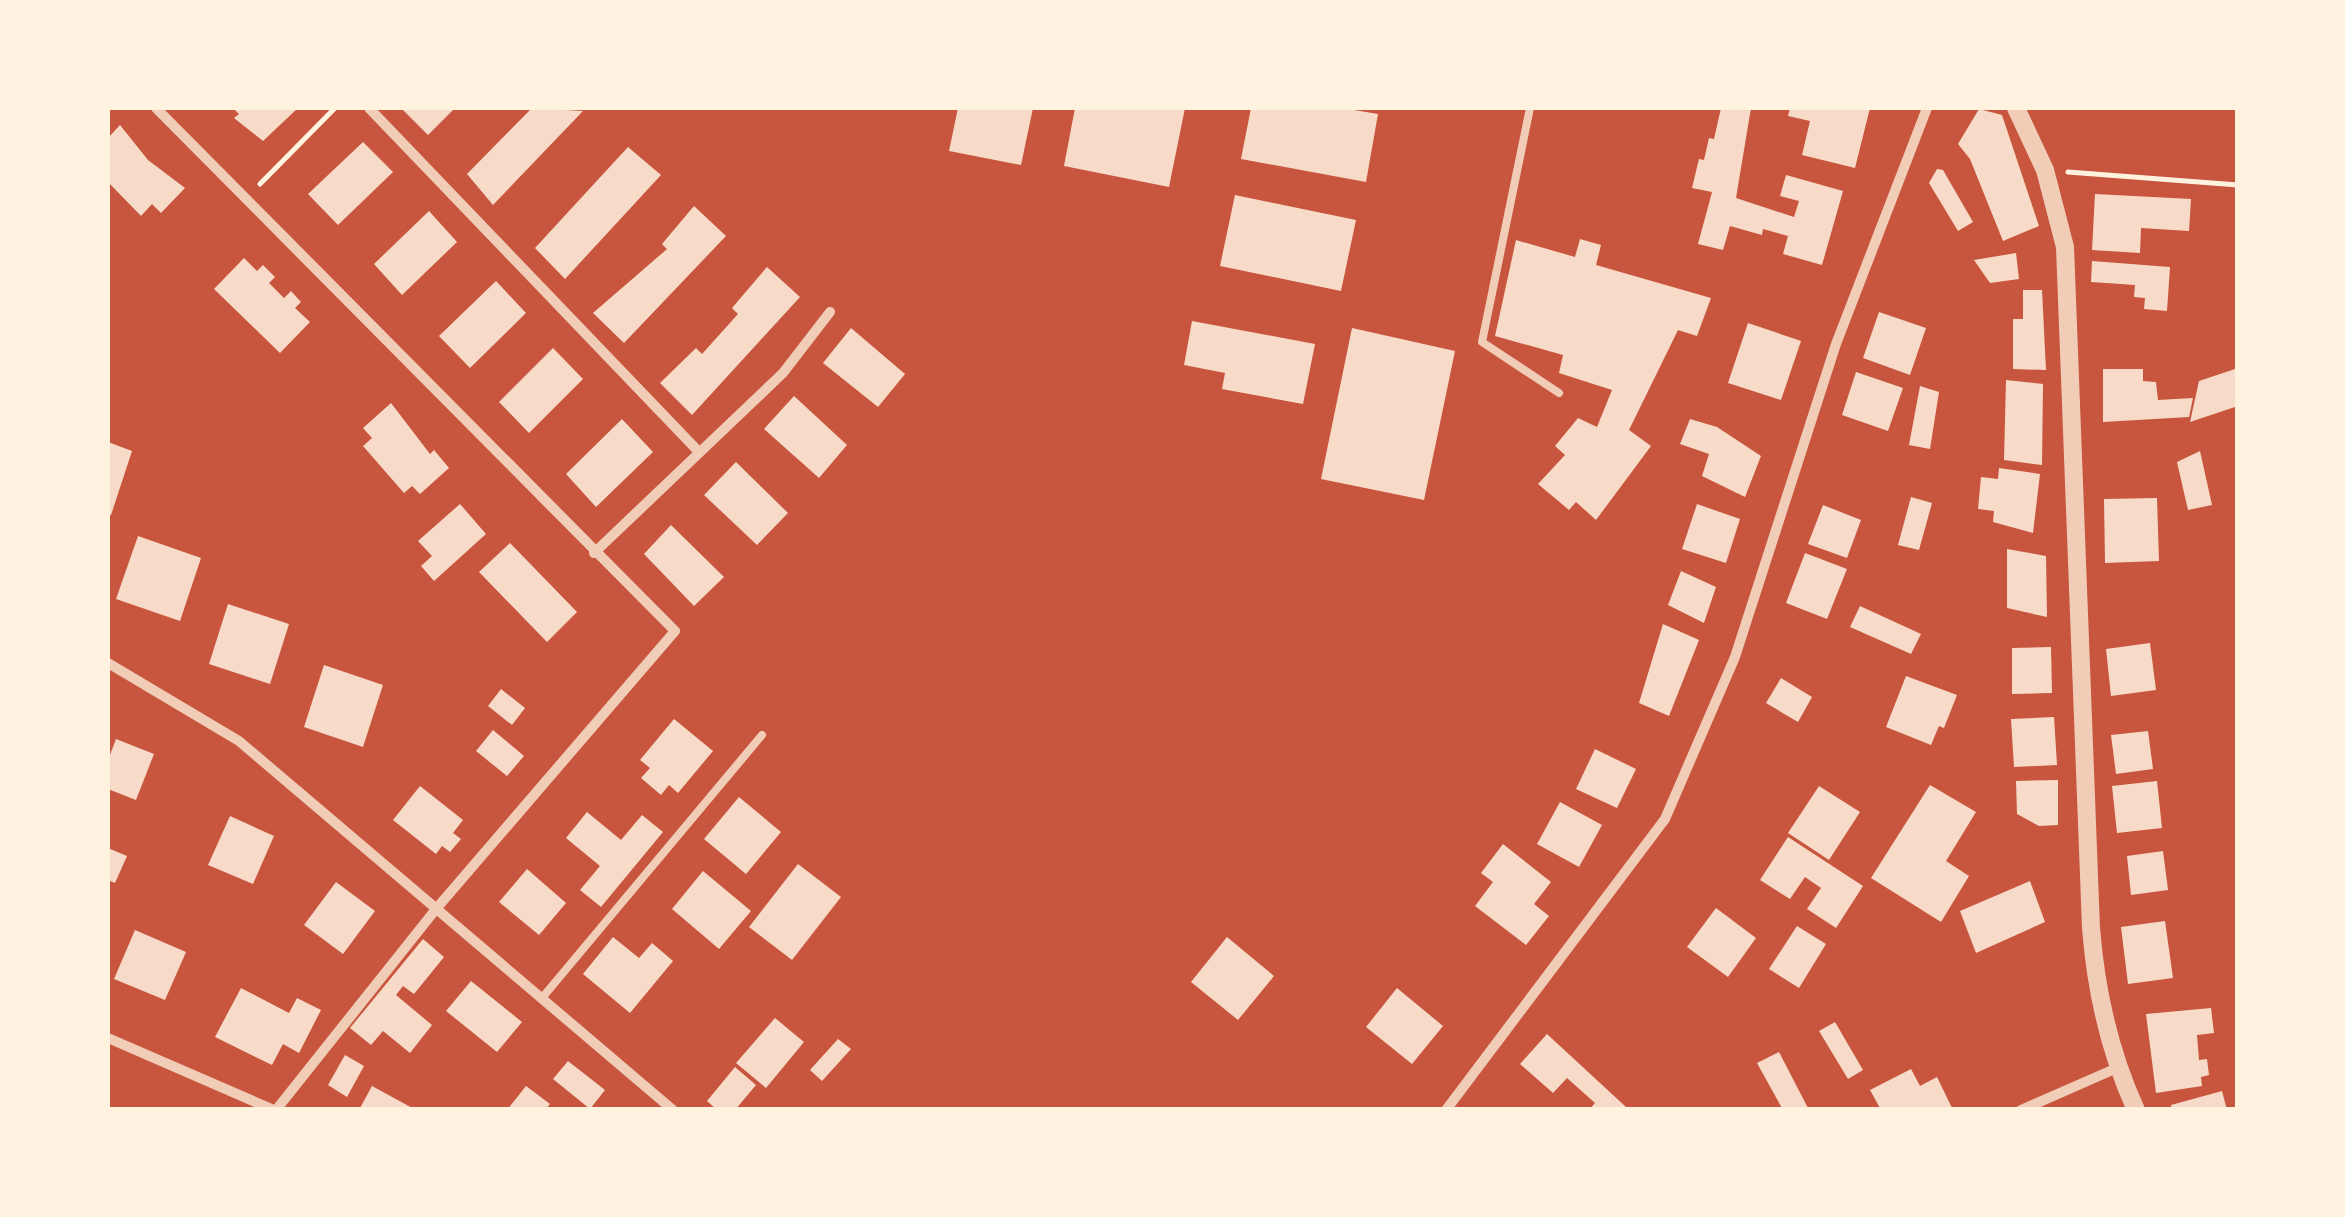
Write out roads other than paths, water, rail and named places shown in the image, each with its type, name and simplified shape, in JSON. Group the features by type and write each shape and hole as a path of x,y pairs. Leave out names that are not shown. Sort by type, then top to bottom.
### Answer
{"street":[{"path":"108,1038 275,1110 436,908 675,631 156,108"},
{"path":"369,108 699,452"},
{"path":"1446,1110 1665,820 1735,657 1836,344 1927,108"},
{"path":"2016,108 2045,170 2065,247 2094,966 2117,1068 2136,1110"},
{"path":"594,553 783,373 830,312"},
{"path":"108,663 239,741 673,1110"},
{"path":"2021,1110 2117,1068"}],"lane":[{"path":"1530,108 1482,342 1559,392"},
{"path":"542,998 762,735"}]}
